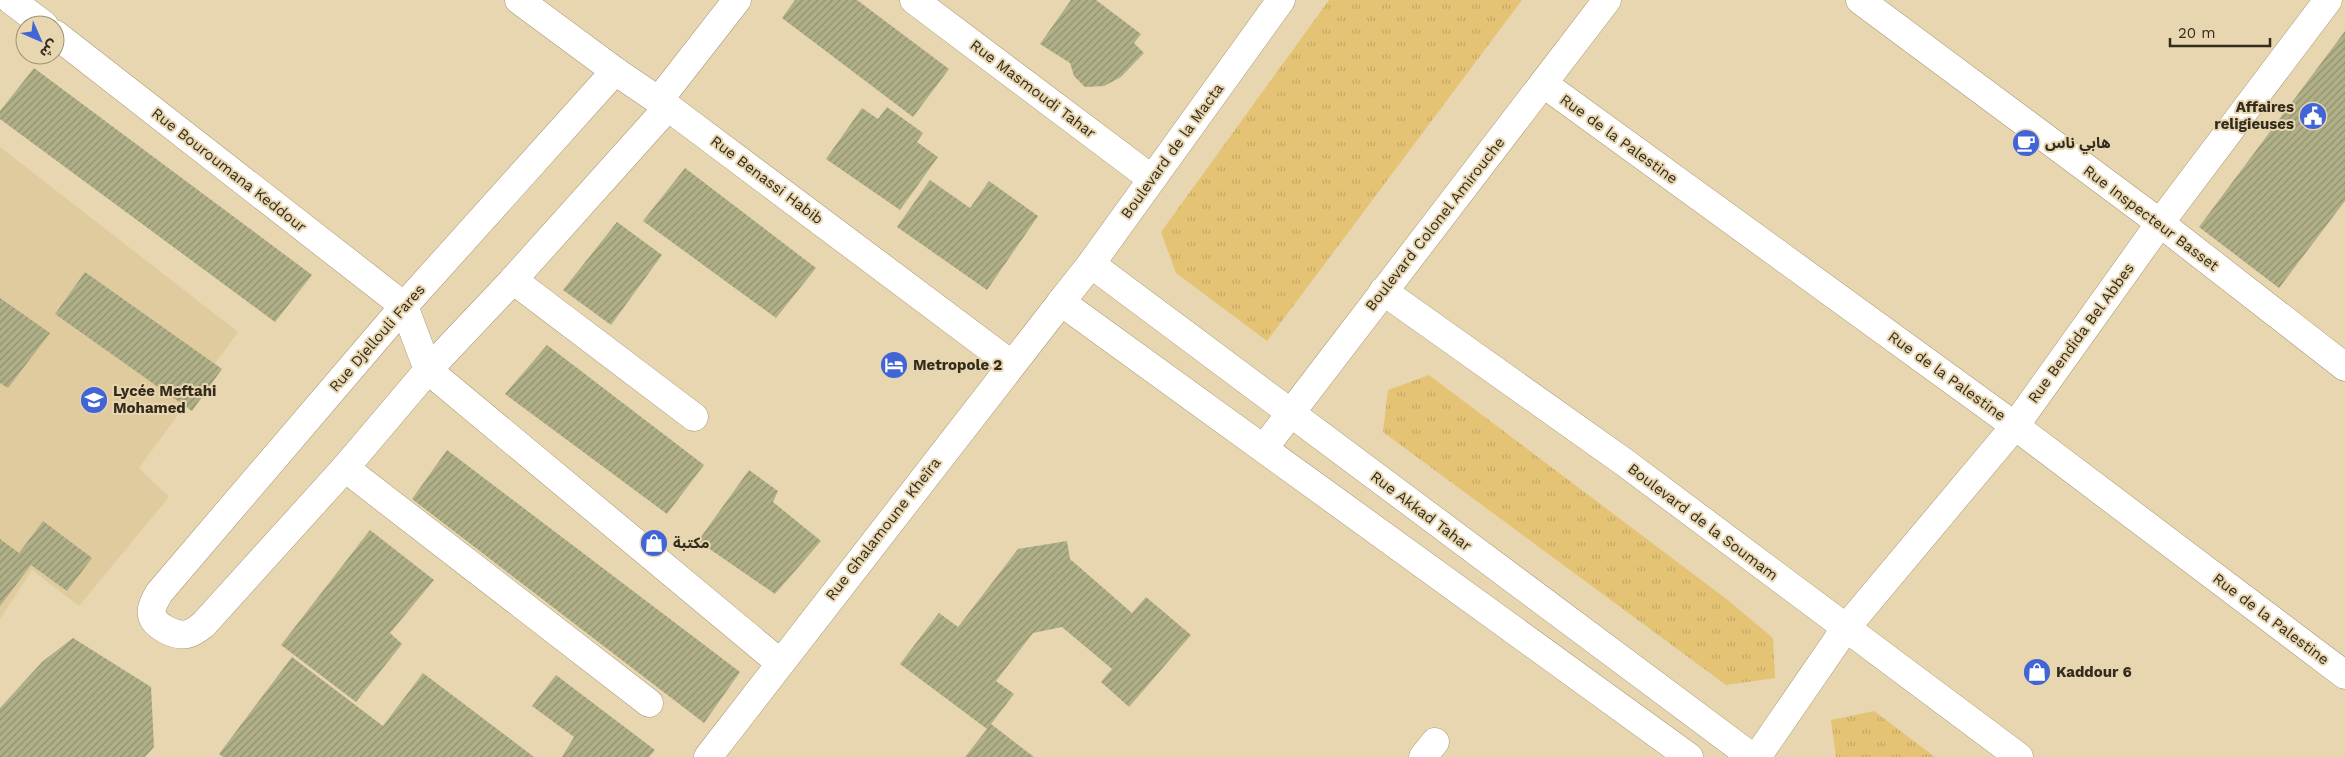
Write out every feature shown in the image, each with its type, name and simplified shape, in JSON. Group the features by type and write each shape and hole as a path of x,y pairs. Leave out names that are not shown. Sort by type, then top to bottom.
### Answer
{"street":[{"path":"11,0 31,15"},
{"name":"Rue Benassi Habib","path":"519,0 663,103 1011,364"},
{"path":"650,703 345,468 428,370 513,280 663,103 737,0"},
{"name":"Rue Masmoudi Tahar","path":"914,0 1152,179"},
{"name":"Boulevard de la Macta","path":"1061,302 1091,264 1282,0"},
{"name":"Boulevard Colonel Amirouche","path":"1264,448 1607,0"},
{"name":"Rue Inspecteur Basset","path":"1860,0 2160,223 2345,367"},
{"name":"Rue Bendida Bel Abbes","path":"1757,757 1845,629 2015,426 2160,223 2328,0"},
{"name":"Rue Bouroumana Keddour","path":"65,42 404,306"},
{"name":"Rue Djellouli Fares","path":"345,468 204,624 187,634 177,635 158,624 152,615 160,593 404,306 616,71"},
{"name":"Rue de la Palestine","path":"1544,84 2015,426 2345,674"},
{"name":"Rue Akkad Tahar","path":"1091,264 1752,757"},
{"path":"513,280 694,417"},
{"name":"Boulevard de la Soumam","path":"1383,291 1624,462 1845,629 2019,757"},
{"path":"1061,302 1689,757"},
{"name":"Rue Ghalamoune Kheïra","path":"708,757 779,662 1061,302"},
{"path":"404,306 428,370 779,662"}],"shaded area":[{"name":"Lycée Meftahi Mohamed","path":"0,147 238,332 139,468 169,497 79,606 32,570 0,619"}],"green space":[{"path":"1329,0 1522,0 1267,341 1176,273 1161,232"},
{"path":"1429,375 1729,601 1773,638 1775,678 1726,685 1383,432 1388,390"},
{"path":"1874,711 1935,757 1836,757 1831,720"}],"building":[{"path":"795,0 857,0 949,69 913,117 782,18"},
{"path":"1071,0 1096,0 1141,34 1134,43 1144,53 1121,77 1104,86 1085,87 1074,76 1070,63 1040,44"},
{"name":"Affaires religieuses","path":"2345,31 2345,201 2279,288 2199,227"},
{"path":"34,68 312,275 275,322 0,119 0,111"},
{"path":"887,107 923,133 917,142 938,157 900,210 826,159 862,108 878,119"},
{"path":"685,168 816,268 776,318 643,221"},
{"path":"930,180 970,208 989,181 1038,216 987,290 897,227"},
{"path":"617,222 662,255 611,325 563,290"},
{"path":"85,272 222,369 192,411 55,314"},
{"path":"0,298 50,333 8,388 0,383"},
{"path":"547,345 704,465 667,514 505,394"},
{"path":"447,450 740,672 704,723 412,499"},
{"path":"749,470 778,491 773,502 821,541 775,594 698,541"},
{"path":"43,521 92,558 67,591 31,565 0,606 0,539 19,553"},
{"path":"370,530 434,580 390,633 402,644 356,702 281,645"},
{"path":"1067,541 1070,559 1132,613 1146,597 1191,635 1129,707 1101,682 1112,669 1062,627 1033,633 996,681 1014,694 991,724 1034,757 965,757 987,729 900,664 939,613 958,627 1018,549"},
{"path":"73,638 151,687 154,747 145,757 0,757 0,708 42,662"},
{"path":"292,657 383,726 423,673 534,757 223,757 219,754"},
{"path":"556,675 655,750 649,757 562,757 574,737 532,706"}],"place":[{"name":"Affaires religieuses","path":"2313,116"},
{"name":"هابي ناس","path":"2026,143"},
{"name":"Metropole 2","path":"894,365"},
{"name":"Lycée Meftahi Mohamed","path":"94,400"},
{"name":"مكتبة","path":"654,543"},
{"name":"Kaddour 6","path":"2037,672"}]}
